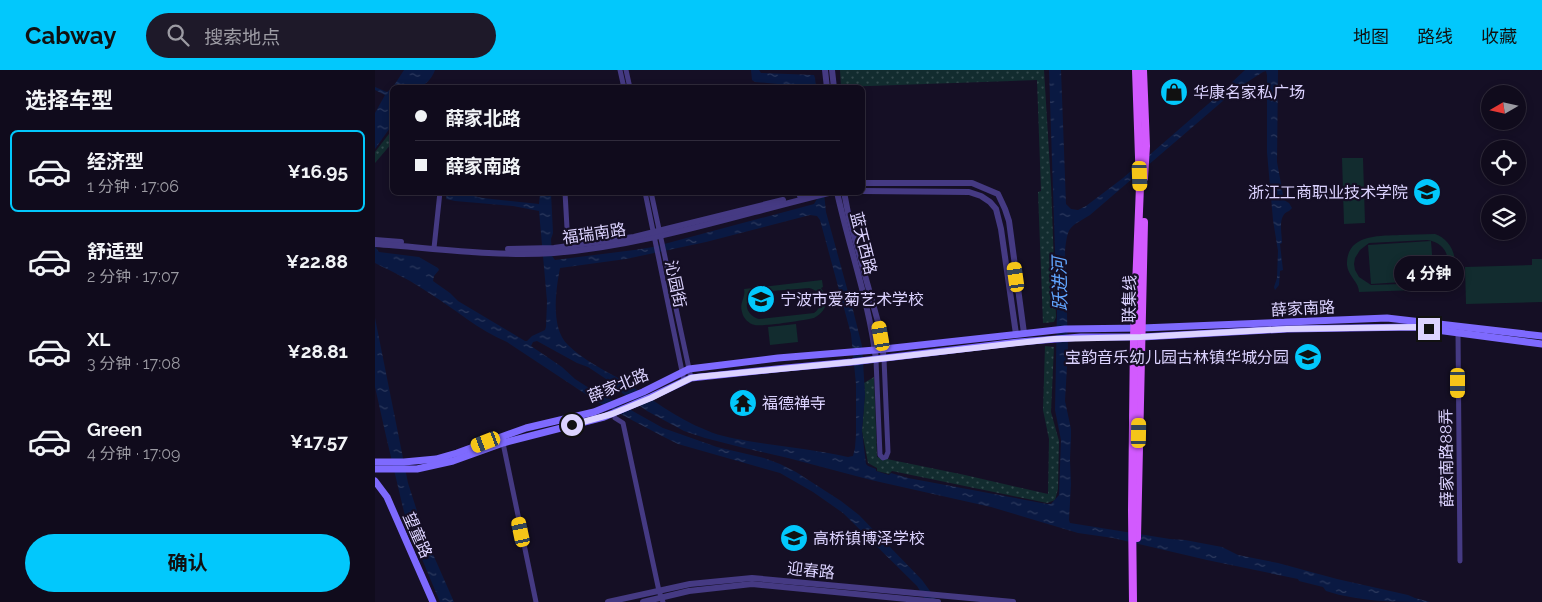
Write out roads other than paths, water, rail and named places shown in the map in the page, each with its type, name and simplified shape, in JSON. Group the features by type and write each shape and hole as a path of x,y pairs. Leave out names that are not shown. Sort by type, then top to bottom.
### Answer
{"main road":[{"name":"联集线","path":"1136,70 1139,154 1142,179"},
{"name":"联集线","path":"1133,602 1142,179 1146,146 1143,70"},
{"name":"薛家南路","path":"1020,334 1065,329 1138,332 1415,327 1542,336"},
{"name":"薛家南路","path":"1458,329 1542,344"},
{"name":"薛家南路","path":"880,359 1054,339 1138,332"},
{"path":"875,350 1020,334"},
{"name":"薛家北路","path":"375,469 404,462 436,459 526,428 602,408 643,392 689,369 778,358 875,350"},
{"name":"薛家北路","path":"375,462 406,470 445,464 503,443 613,416 687,380 880,359"},
{"name":"望童路","path":"375,481 387,497 433,602"},
{"name":"联集线","path":"1135,545 1138,602"}],"street":[{"path":"620,70 622,85"},
{"path":"626,70 628,85"},
{"path":"825,70 827,85"},
{"path":"832,70 834,85"},
{"path":"865,183 973,183 998,194 1009,221 1020,334"},
{"path":"865,191 969,192 981,196 990,202 996,209 1001,229 1020,334"},
{"path":"434,247 440,195"},
{"path":"565,195 568,246"},
{"name":"沁园街","path":"646,195 657,237 664,254 689,369 687,380"},
{"name":"沁园街","path":"651,195 657,237 657,255 682,372 687,380"},
{"name":"福瑞南路","path":"376,242 434,247 538,251 611,245 657,237 812,195"},
{"name":"蓝天西路","path":"838,195 867,310 875,350 880,359"},
{"name":"蓝天西路","path":"845,195 849,218 878,322 883,349 880,359"},
{"name":"福瑞南路","path":"554,250 568,246 634,237 657,237"},
{"name":"薛家南路88弄","path":"1458,329 1460,561"},
{"path":"880,359 888,452 886,457 883,458 880,454 880,359"},
{"path":"613,416 623,423 661,597"},
{"path":"503,443 537,602"},
{"name":"迎春路","path":"609,602 661,597 690,584 752,578 916,594 938,599"},
{"name":"迎春路","path":"643,602 689,591 752,584 897,600 938,599 1013,602"}],"water":[{"path":"404,70 435,70 428,82 423,85 394,85"},
{"path":"751,70 759,70 761,73 814,75 816,85 778,84 755,82 752,80"},
{"name":"跃进河","path":"1049,70 1061,70 1066,204 1071,209 1078,210 1123,178 1245,70 1278,70 1277,162 1284,200 1292,208 1285,213 1282,220 1282,243 1280,244 1283,270 1280,271 1279,285 1275,290 1278,251 1273,220 1267,152 1266,71 1238,88 1090,215 1074,225 1067,236 1065,251 1068,349 1065,401 1071,429 1069,520 1070,523 1222,547 1238,555 1278,563 1430,602 1378,601 1339,595 1326,591 1323,587 1299,581 1298,579 1113,538 1078,533 991,507 871,480 705,438 684,431 647,411 622,393 612,383 588,367 537,341 533,342 531,346 562,367 575,379 603,397 613,400 663,428 717,447 764,458 780,464 841,501 859,515 922,580 938,602 927,602 917,586 843,513 813,492 780,473 678,444 596,401 423,289 375,263 375,243 379,252 419,257 438,268 439,270 434,276 433,281 458,301 527,341 532,336 545,330 546,327 547,301 539,211 513,206 455,201 446,199 447,195 469,195 539,204 540,195 551,195 552,256 555,260 653,247 814,204 817,199 816,195 824,195 826,212 862,346 865,394 862,431 866,464 868,466 889,475 891,473 908,478 1051,504 1059,495 1061,440 1055,410 1057,311","holes":["810,215 817,216 820,220 851,334 856,384 856,434 853,456 848,457 730,438 712,432 674,414 588,360 562,338 556,308 560,268 626,259 706,242"]},
{"path":"375,87 387,92 390,90 390,128 375,149 375,113 385,95 375,90"},
{"path":"375,318 408,483 425,536 454,602 440,602 404,512 375,387"}],"place":[{"name":"华康名家私广场","path":"1174,92"},
{"name":"浙江工商职业技术学院","path":"1427,192"},
{"name":"宁波市爱菊艺术学校","path":"761,299"},
{"name":"宝韵音乐幼儿园古林镇华城分园","path":"1308,357"},
{"name":"福德禅寺","path":"743,403"},
{"name":"高桥镇博泽学校","path":"794,538"}]}
